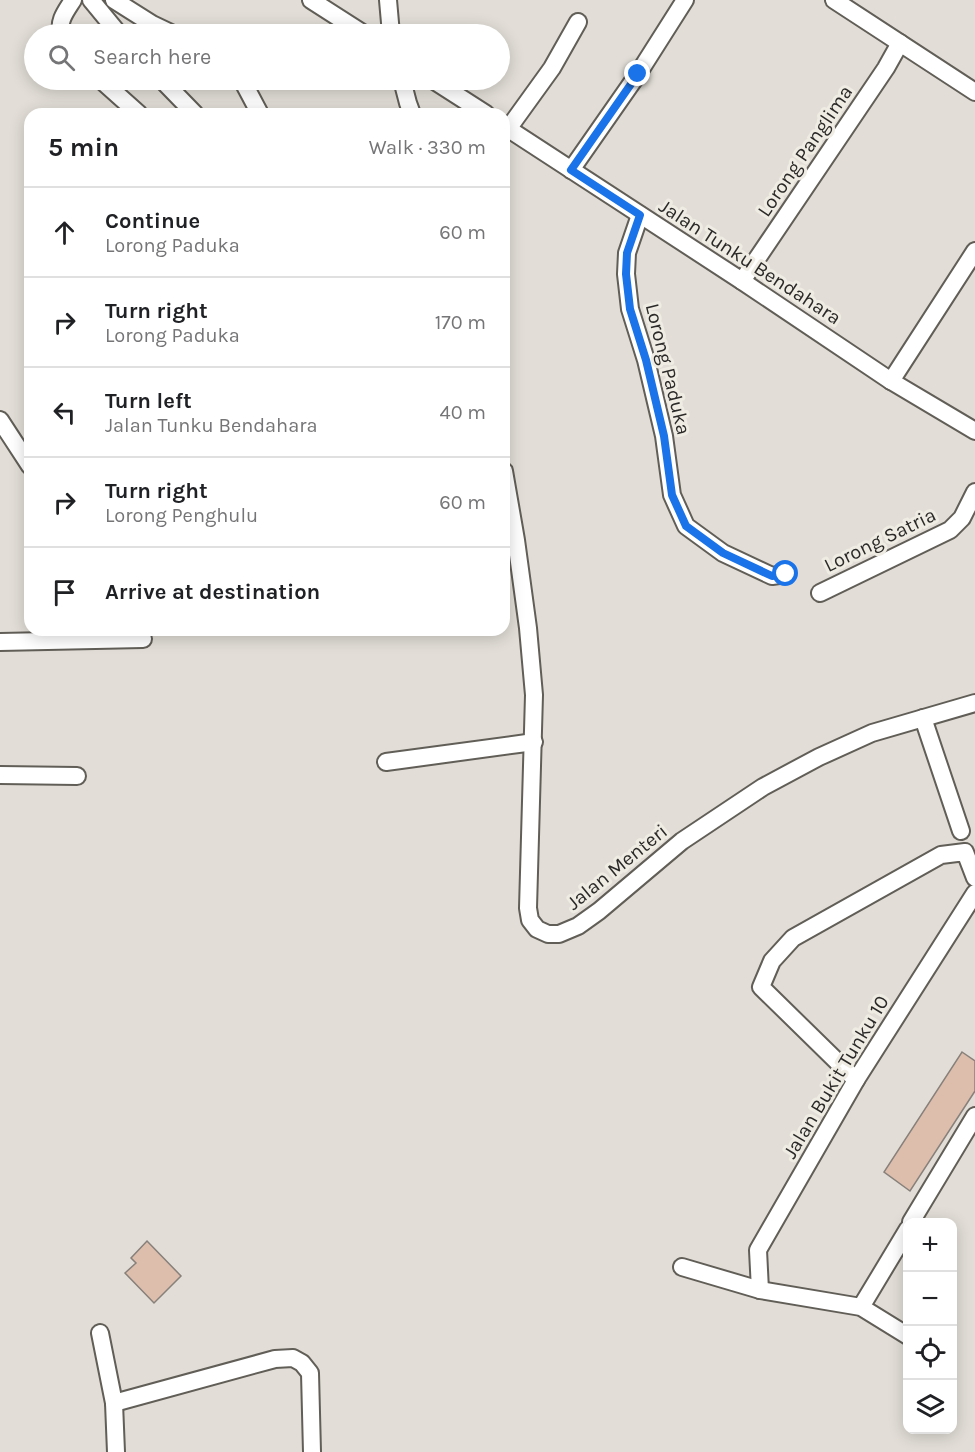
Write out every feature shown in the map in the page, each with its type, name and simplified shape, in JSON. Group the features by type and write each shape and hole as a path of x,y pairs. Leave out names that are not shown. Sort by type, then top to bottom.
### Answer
{"street":[{"path":"61,24 73,0"},
{"path":"91,0 111,24"},
{"path":"114,0 152,24"},
{"path":"311,0 348,24"},
{"path":"388,0 390,24"},
{"path":"571,170 686,0"},
{"path":"834,0 975,92"},
{"path":"510,122 552,68 578,22"},
{"name":"Lorong Panglima","path":"742,281 880,78 900,43"},
{"path":"113,90 132,108"},
{"path":"172,90 189,108"},
{"path":"247,90 257,108"},
{"path":"405,90 410,108"},
{"path":"449,90 477,108"},
{"name":"Jalan Tunku Bendahara","path":"510,130 891,381 975,431"},
{"name":"Lorong Paduka","path":"640,215 627,253 626,274 630,309 646,360 664,436 672,495 686,526 723,553 772,576 786,574"},
{"path":"891,381 975,251"},
{"path":"0,420 24,457"},
{"name":"Lorong Satria","path":"820,593 950,530 962,518 975,492"},
{"name":"Jalan Menteri","path":"510,506 528,628 534,695 528,908 531,920 537,929 548,934 559,934 578,926 682,841 762,787 819,757 872,733 975,703"},
{"path":"0,642 143,639"},
{"path":"923,718 961,831"},
{"path":"386,762 534,742"},
{"path":"0,775 77,776"},
{"path":"856,1080 760,987 772,961 793,938 941,855 965,852 975,878"},
{"name":"Jalan Bukit Tunku 10","path":"760,1290 758,1250 856,1080 975,893"},
{"path":"913,1218 975,1116"},
{"path":"861,1307 903,1237"},
{"path":"682,1267 760,1290 861,1307 903,1333"},
{"path":"100,1333 114,1403 116,1452"},
{"path":"114,1403 230,1370 275,1359 293,1358 302,1363 310,1373 312,1452"}],"building":[{"path":"962,1052 975,1061 975,1091 910,1191 884,1172"},
{"path":"147,1241 181,1276 154,1303 125,1273 136,1263 131,1258"}],"route":[{"path":"638,74 571,170 640,215 627,253 626,274 630,309 646,360 664,436 672,495 686,526 723,553 772,576 786,574"}]}
